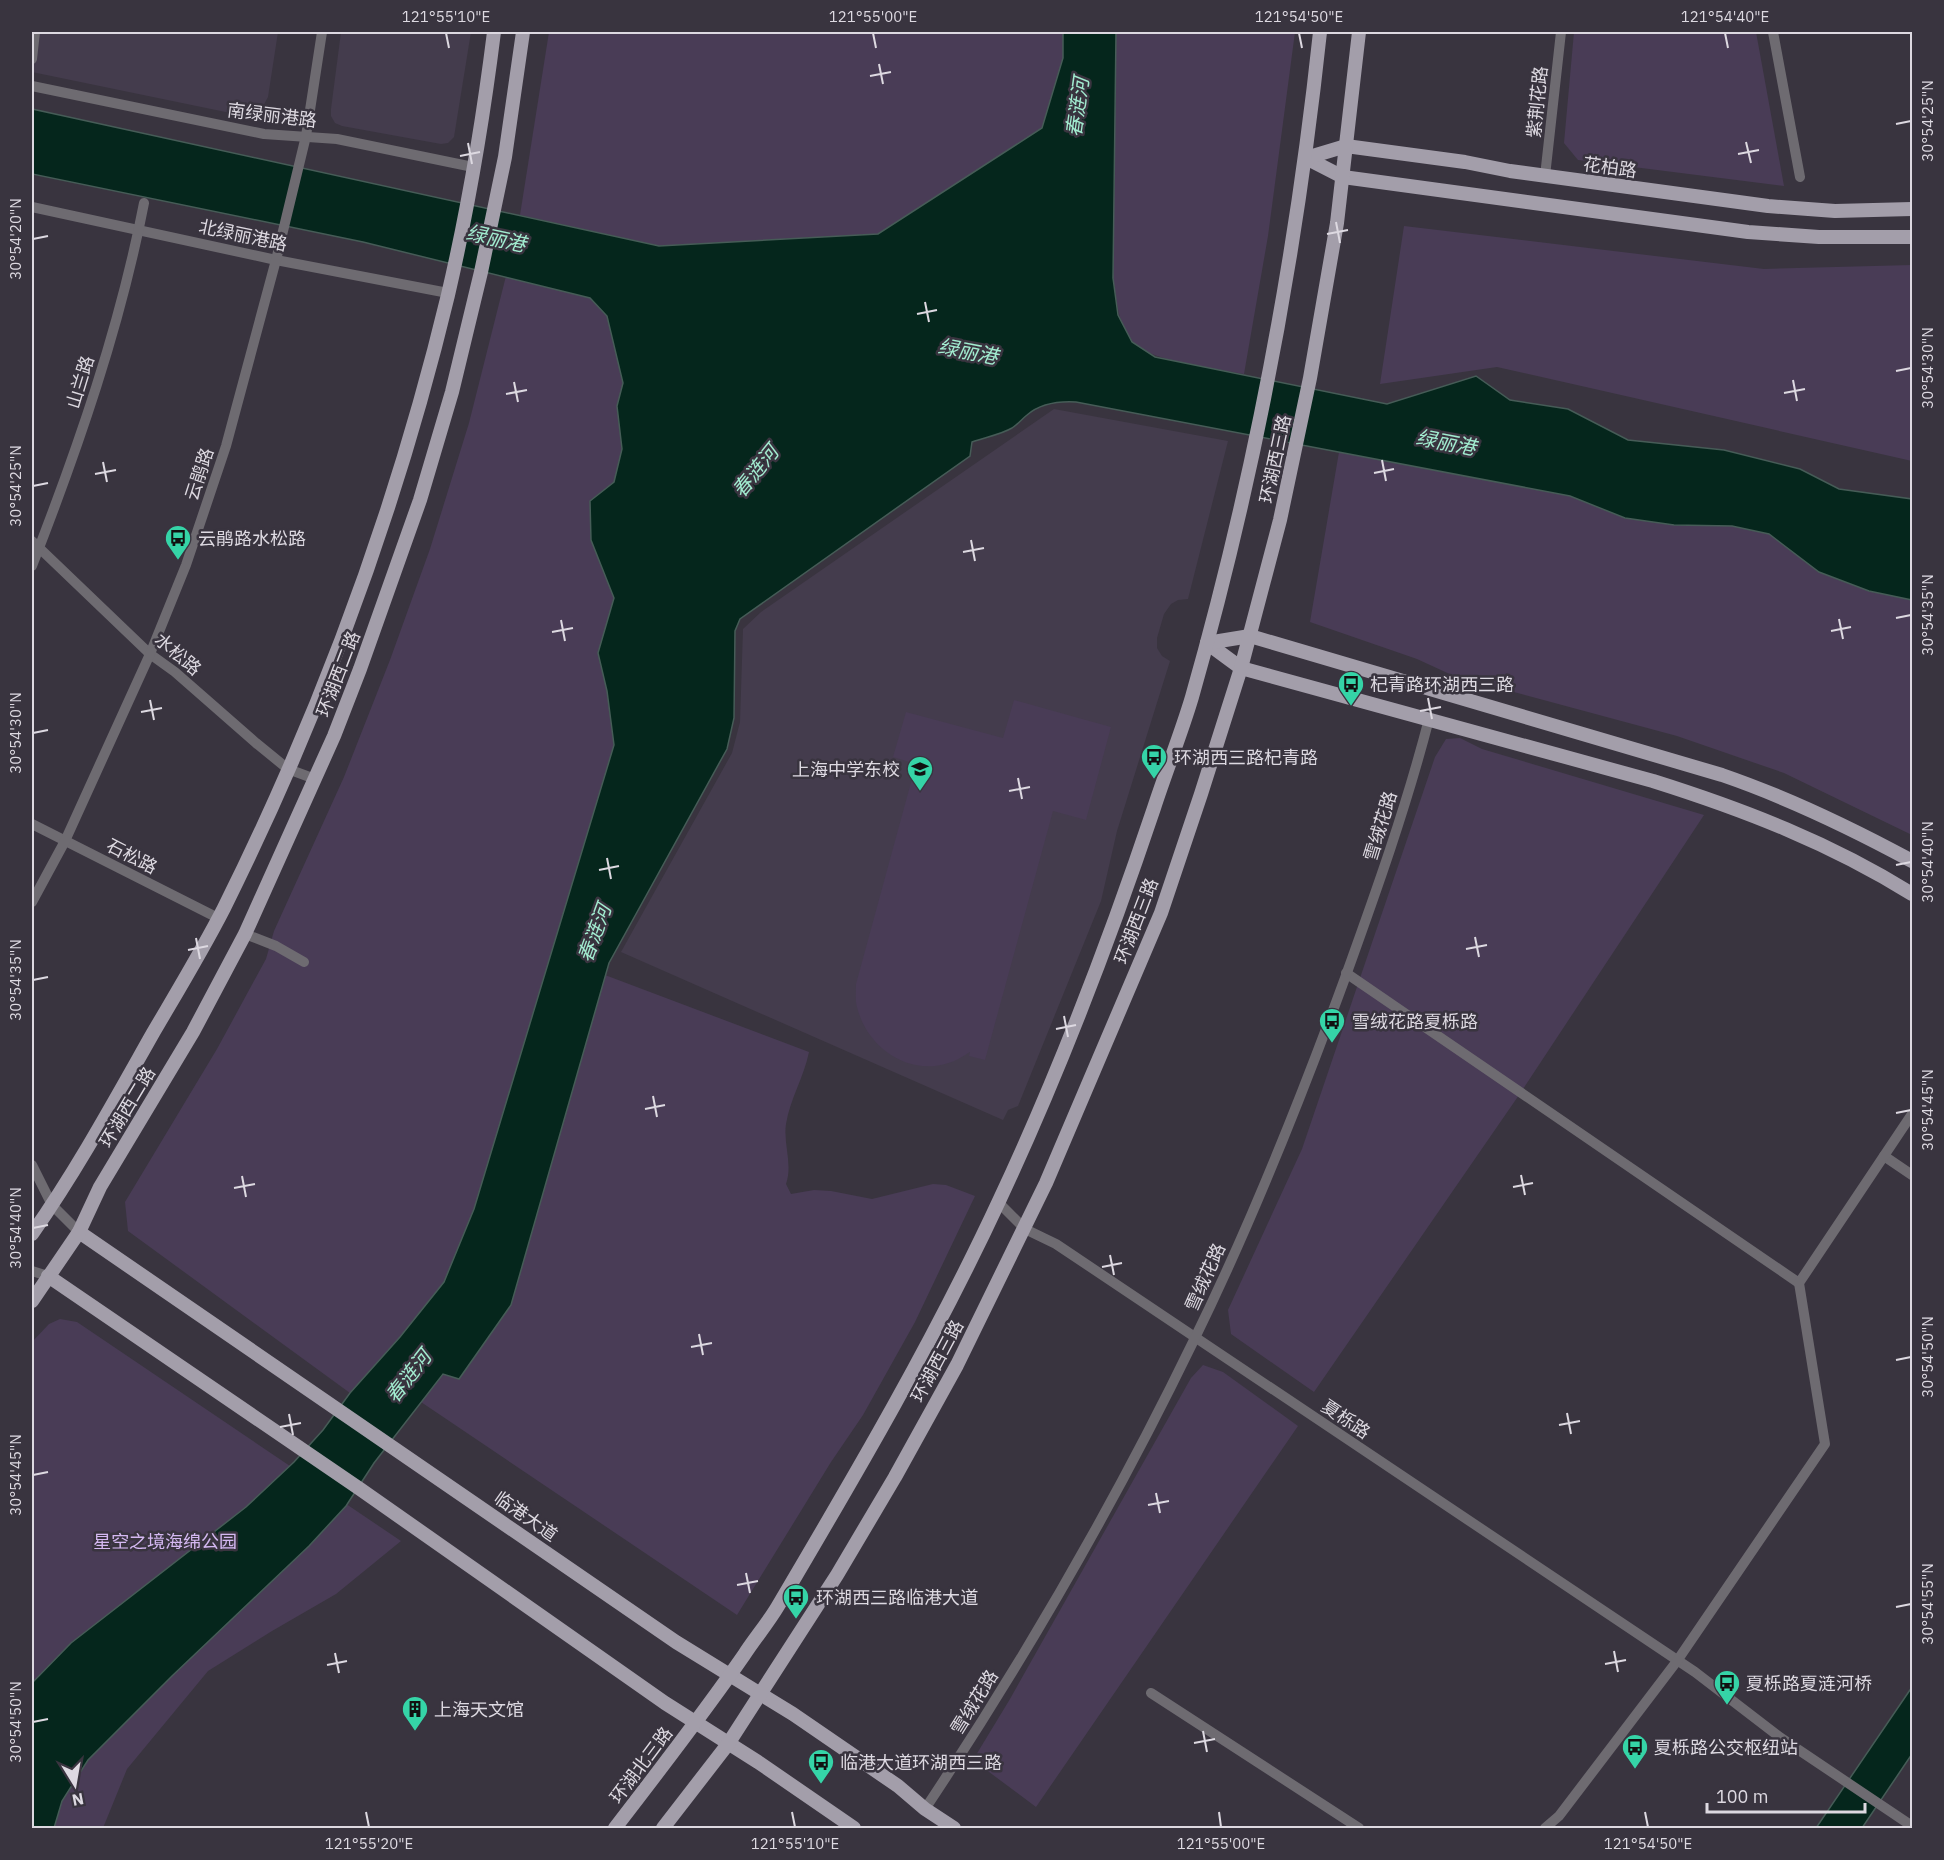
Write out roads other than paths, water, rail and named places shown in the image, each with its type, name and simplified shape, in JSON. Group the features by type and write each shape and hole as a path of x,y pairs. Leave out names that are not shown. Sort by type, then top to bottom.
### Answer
{"main road":[{"name":"环湖西二路","path":"32,1234 96,1135 218,918 288,770 329,673 393,492 448,293 468,196 494,32"},
{"name":"环湖西二路","path":"32,1300 79,1232 100,1187 193,1032 244,934 315,779 360,669 420,500 452,392 496,203 523,32"},
{"name":"环湖西三路","path":"695,1724 777,1609 928,1346 999,1203 1077,1023 1117,918 1190,704 1257,441 1271,371 1306,158 1320,32"},
{"name":"环湖西三路","path":"728,1744 837,1575 957,1365 1025,1229 1161,913 1202,794 1241,668 1296,450 1337,223 1359,32"},
{"name":"花柏路","path":"1306,158 1346,146 1768,206 1835,211 1912,209"},
{"path":"1306,158 1342,177 1748,232 1819,237 1912,237"},
{"path":"1207,643 1250,636 1722,775 1776,794 1853,829 1912,861"},
{"path":"1207,643 1241,668 1430,719 1714,801 1824,845 1912,894"},
{"name":"临港大道","path":"79,1232 676,1642 761,1694 897,1786 925,1809 954,1828"},
{"path":"48,1276 360,1488 695,1724 758,1762 854,1828"},
{"name":"环湖北三路","path":"615,1828 695,1724"},
{"path":"663,1828 728,1744"}],"street":[{"path":"32,59 35,32"},
{"name":"云鹃路","path":"32,902 65,841 150,654 186,564 226,446 276,260 306,136 322,32"},
{"name":"紫荆花路","path":"1545,176 1561,32"},
{"path":"1773,32 1800,177"},
{"name":"南绿丽港路","path":"32,86 264,134 337,139 473,167"},
{"name":"山兰路","path":"32,566 35,544 66,478 93,399 139,230 144,203"},
{"name":"北绿丽港路","path":"32,207 276,260 448,293"},
{"name":"水松路","path":"35,544 150,654 176,672 288,770 315,779"},
{"name":"雪绒花路","path":"925,1809 990,1708 1060,1591 1116,1492 1195,1339 1284,1139 1382,879 1430,719"},
{"name":"石松路","path":"32,824 218,918"},
{"path":"244,934 276,946 304,962"},
{"path":"1346,973 1799,1282"},
{"path":"1545,1828 1559,1816 1677,1660 1825,1444 1799,1282 1912,1114"},
{"path":"1884,1156 1912,1175"},
{"path":"32,1165 52,1205 79,1232"},
{"name":"夏栎路","path":"999,1203 1025,1229 1056,1244 1677,1660 1781,1737 1912,1826"},
{"path":"32,1271 48,1276"},
{"path":"1151,1694 1359,1828"}],"water":[{"path":"1063,32 1116,32 1113,278 1118,315 1132,342 1155,357 1387,404 1476,376 1510,400 1568,409 1628,440 1724,450 1800,469 1839,489 1912,499 1912,600 1869,591 1819,572 1769,534 1732,526 1674,525 1625,518 1570,496 1076,402 1044,405 1007,430 972,442 970,456 740,619 735,631 734,718 727,749 609,963 511,1305 459,1379 443,1374 374,1463 346,1506 309,1546 172,1676 88,1760 62,1801 54,1828 32,1828 32,1683 71,1643 246,1507 294,1462 444,1282 474,1209 614,745 607,691 598,653 614,598 591,540 590,501 614,482 622,449 617,406 623,383 607,316 590,298 363,242 32,174 32,109 659,246 878,234 1042,128 1063,58"},
{"path":"1912,1687 1912,1754 1862,1828 1816,1828"}],"place":[{"name":"云鹃路水松路","path":"178,561"},
{"name":"杞青路环湖西三路","path":"1351,707"},
{"name":"环湖西三路杞青路","path":"1154,780"},
{"name":"上海中学东校","path":"920,792"},
{"name":"雪绒花路夏栎路","path":"1332,1044"},
{"name":"环湖西三路临港大道","path":"796,1620"},
{"name":"夏栎路夏涟河桥","path":"1727,1706"},
{"name":"上海天文馆","path":"415,1732"},
{"name":"夏栎路公交枢纽站","path":"1635,1770"},
{"name":"临港大道环湖西三路","path":"821,1785"}],"water label":[{"name":"春涟河","path":"1077,107"},
{"name":"绿丽港","path":"496,238"},
{"name":"绿丽港","path":"968,351"},
{"name":"绿丽港","path":"1446,442"},
{"name":"春涟河","path":"755,471"},
{"name":"春涟河","path":"594,933"},
{"name":"春涟河","path":"408,1376"}],"park label":[{"name":"星空之境海绵公园","path":"165,1541"}]}
